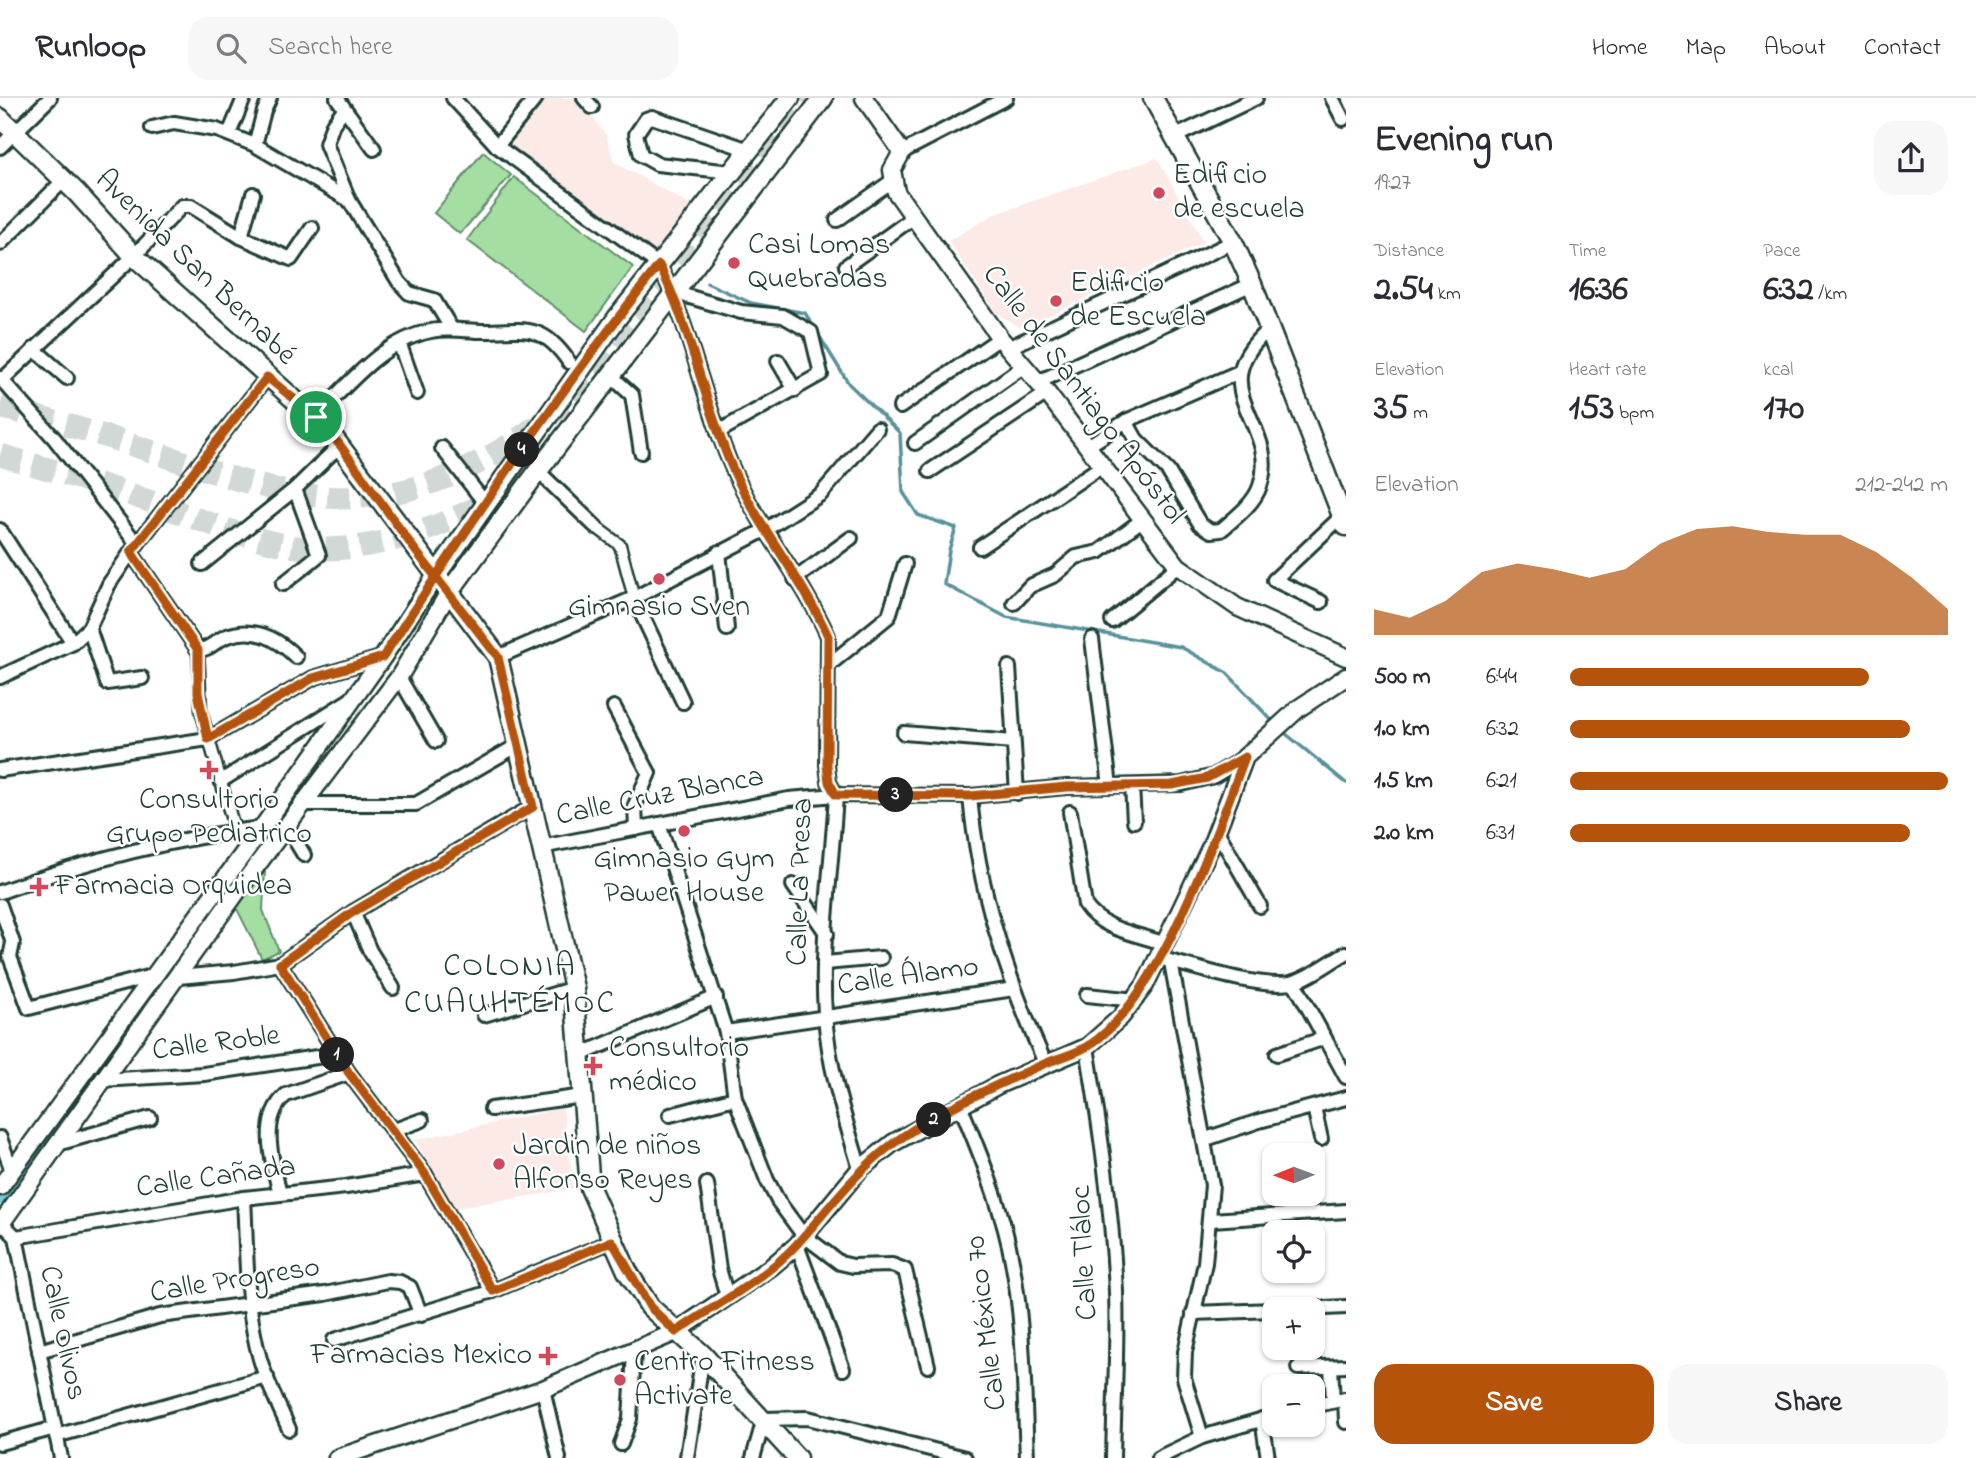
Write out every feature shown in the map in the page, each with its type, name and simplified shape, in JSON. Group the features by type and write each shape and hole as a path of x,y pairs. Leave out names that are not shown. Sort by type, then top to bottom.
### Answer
{"main road":[{"path":"436,575 617,318 790,98"},
{"path":"449,592 610,375 736,215 823,98"},
{"path":"1153,98 1233,242 1252,284 1344,521"},
{"name":"Avenida San Bernabé","path":"0,118 134,256 267,377 316,417 340,445 498,657 575,988 590,1188 612,1241 650,1307 703,1355 797,1458"}],"street":[{"path":"0,147 50,98"},
{"path":"229,134 244,98"},
{"path":"256,145 270,98"},
{"path":"453,98 497,146 659,265"},
{"path":"497,146 536,98"},
{"path":"864,98 902,152"},
{"path":"837,220 892,181 895,159 902,152 1006,98"},
{"path":"1174,137 1256,98"},
{"path":"1332,98 1343,119"},
{"path":"340,103 374,149"},
{"path":"340,103 326,144 349,200 399,282 409,293 434,300 451,328"},
{"path":"732,172 657,164 641,155 636,134 639,127 652,117 748,150"},
{"path":"152,128 174,123 229,134 256,145 349,200"},
{"path":"0,244 63,181"},
{"name":"Calle de Santiago Apóstol","path":"892,181 914,217 1004,343 1043,388 1178,566 1237,607 1346,657"},
{"path":"241,237 253,194"},
{"path":"235,831 208,739 198,693 198,650 134,548 54,438 1,379 186,205 241,237 291,258 312,228"},
{"path":"846,266 914,217"},
{"path":"900,407 1004,343 1233,242"},
{"name":"Calle La Presa","path":"659,265 673,292 731,465 765,530 828,636 830,664 827,765 829,782 836,795 825,963 825,1016 836,1090 860,1169"},
{"path":"930,471 1043,388 1252,284"},
{"path":"673,292 741,312 783,316 811,332 821,373 718,432"},
{"path":"316,417 376,357 428,331 451,328 462,331 537,331 555,341 569,362"},
{"path":"1126,421 1136,439 1168,471 1200,524 1211,531 1221,530 1248,505 1260,488 1265,461 1242,394 1239,372 1247,348 1270,328"},
{"path":"400,345 417,393"},
{"path":"34,349 67,378"},
{"path":"778,361 795,390"},
{"path":"915,443 1024,366"},
{"path":"1088,446 1126,421 1239,372"},
{"path":"610,375 632,395 641,452"},
{"path":"0,677 73,643 89,628 109,584 134,548 267,377"},
{"path":"498,657 634,598 765,530 821,494 877,429"},
{"path":"202,564 295,489 340,445"},
{"path":"442,448 485,503"},
{"path":"980,547 1102,466"},
{"path":"538,471 596,527 620,545 634,598 683,702"},
{"path":"283,584 319,555 295,489"},
{"path":"1014,603 1030,586 1055,575 1076,557 1099,552 1142,520"},
{"path":"1321,602 1274,580 1344,521"},
{"path":"0,530 73,643"},
{"path":"795,579 851,538"},
{"path":"719,552 727,629"},
{"path":"830,664 888,616 905,564"},
{"path":"1112,621 1178,566"},
{"path":"5,1176 262,828 383,657 436,575"},
{"path":"1,1224 239,889 399,677 449,592"},
{"path":"89,628 107,683 142,678"},
{"path":"198,650 204,650 227,636 255,632 277,639 296,657"},
{"path":"1092,639 1110,786"},
{"path":"0,771 208,739 313,678 383,657"},
{"path":"1009,667 1017,793"},
{"path":"399,677 436,741"},
{"path":"337,1458 543,1389 676,1332 771,1267 800,1240 860,1169 893,1143 960,1105 1045,1063 1087,1046 1136,1000 1165,955 1245,757 1315,695 1346,677"},
{"path":"221,781 353,697"},
{"path":"614,707 649,773 635,805 636,829"},
{"path":"904,733 1013,742"},
{"path":"304,804 416,804 518,745"},
{"name":"Calle Cruz Blanca","path":"541,847 762,803 836,795 970,796 1110,786 1172,785 1207,778 1245,757"},
{"path":"1132,786 1135,821"},
{"path":"970,796 977,865 1014,989 1045,1063"},
{"path":"178,977 234,972 280,964 353,912 533,807"},
{"path":"1070,812 1085,905 1089,912 1104,923 1165,955 1246,979 1294,982 1346,953"},
{"path":"659,824 726,1032 735,1098 766,1180 800,1240 843,1369"},
{"path":"287,827 304,855"},
{"path":"0,892 103,858 262,828"},
{"path":"1217,831 1260,906"},
{"path":"793,886 827,934"},
{"path":"0,905 13,943 10,957 26,1005 38,1008 152,976"},
{"path":"353,912 370,951 393,989"},
{"path":"1165,955 1206,1139 1213,1185 1211,1220 1184,1378 1202,1437"},
{"path":"825,963 881,958"},
{"path":"280,964 349,1073 425,1174 493,1291"},
{"path":"1294,982 1346,1077"},
{"path":"484,1015 575,988"},
{"name":"Calle Álamo","path":"726,1032 1014,989"},
{"path":"1087,995 1136,1000"},
{"path":"582,1054 716,997"},
{"path":"1278,1054 1325,1038"},
{"name":"Calle Tláloc","path":"1087,1046 1112,1229 1116,1296 1113,1458"},
{"path":"96,1053 107,1055 106,1074"},
{"name":"Calle Roble","path":"106,1074 204,1074 337,1054"},
{"path":"83,1073 89,1083 106,1074"},
{"path":"280,1194 269,1140 280,1101 286,1095 349,1073"},
{"path":"491,1109 583,1096"},
{"path":"670,1115 735,1098"},
{"path":"1206,1139 1346,1098"},
{"name":"Calle México 70","path":"960,1105 998,1203 1009,1247 1019,1325 1027,1458"},
{"path":"1314,1107 1321,1139"},
{"path":"57,1144 150,1118"},
{"path":"392,1131 422,1120"},
{"path":"0,1138 5,1176"},
{"name":"Calle Cañada","path":"16,1237 244,1198 425,1174"},
{"path":"707,1184 719,1269 727,1296"},
{"path":"244,1198 250,1302 256,1339 267,1377 289,1429"},
{"path":"1211,1220 1346,1212"},
{"name":"Calle Olivos","path":"1,1224 16,1237 61,1458"},
{"path":"800,1240 844,1265 892,1265 905,1270 929,1366"},
{"path":"334,1340 493,1291 612,1241"},
{"name":"Calle Progreso","path":"39,1351 160,1316 325,1294 395,1281 410,1287 421,1315"},
{"path":"1325,1308 1346,1307"},
{"path":"1193,1313 1262,1310"},
{"path":"621,1444 630,1419 634,1352"},
{"path":"687,1457 703,1355"},
{"path":"1298,1368 1346,1366"},
{"path":"1331,1367 1346,1422"},
{"path":"0,1443 56,1432 267,1377"},
{"path":"543,1389 559,1458"},
{"path":"753,1458 764,1419 808,1418 965,1458"},
{"path":"1158,1458 1202,1437 1262,1419"},
{"path":"1268,1437 1268,1458"}],"shaded area":[{"path":"545,98 573,98 588,111 606,135 614,162 692,206 659,256 507,144"},
{"path":"1157,158 1204,242 1022,328 997,314 948,241 993,215"},
{"name":"Jardin de niños Alfonso Reyes","path":"563,1108 573,1189 455,1208 415,1140"}],"green space":[{"path":"483,152 511,175 460,234 434,213"},
{"path":"514,177 633,267 586,331 467,240"},
{"path":"265,871 263,910 279,951 262,959 236,907"}],"waterway":[{"path":"707,283 751,303 805,313 849,384 900,433 903,492 918,515 956,528 949,550 944,584 1006,617 1181,647 1227,673 1275,724"},
{"path":"1280,729 1346,783"},
{"path":"109,1052 248,859"},
{"path":"0,1199 84,1087"}],"tunnel":[{"path":"0,407 99,434 246,482 292,493 356,497 395,492 434,482 472,466 508,446 572,396 628,331 805,98"},
{"path":"0,455 108,487 252,537 290,546 323,549 357,547 426,530 491,499 545,460"}],"place":[{"name":"Edificio de escuela","path":"1159,193"},
{"name":"Casi Lomas Quebradas","path":"734,263"},
{"name":"Edificio de Escuela","path":"1056,301"},
{"name":"Gimnasio Sven","path":"659,579"},
{"name":"Consultorio Grupo Pediatrico","path":"209,770"},
{"name":"Gimnasio Gym Pawer House","path":"684,831"},
{"name":"Farmacia Orquidea","path":"39,887"},
{"name":"Consultorio médico","path":"593,1066"},
{"name":"Jardin de niños Alfonso Reyes","path":"499,1164"},
{"name":"Farmacias Mexico","path":"548,1356"},
{"name":"Centro Fitness Activate","path":"620,1380"}],"district":[{"name":"COLONIA CUAUHTÉMOC","path":"510,986"}],"route":[{"path":"316,417 267,377 131,552 198,650 198,693 208,739 313,678 383,657 436,575 518,456 617,318 659,265 673,292 731,465 749,503 819,616 828,636 830,664 826,715 827,765 829,782 836,795 970,796 1067,787 1172,785 1207,778 1245,757 1211,846 1159,959 1136,1000 1121,1017 1087,1046 999,1085 893,1143 860,1169 797,1244 771,1267 676,1332 650,1307 612,1241 493,1291 425,1174 349,1073 280,964 353,912 533,807 498,657 476,625 436,575 415,550 340,445 316,417"}]}
